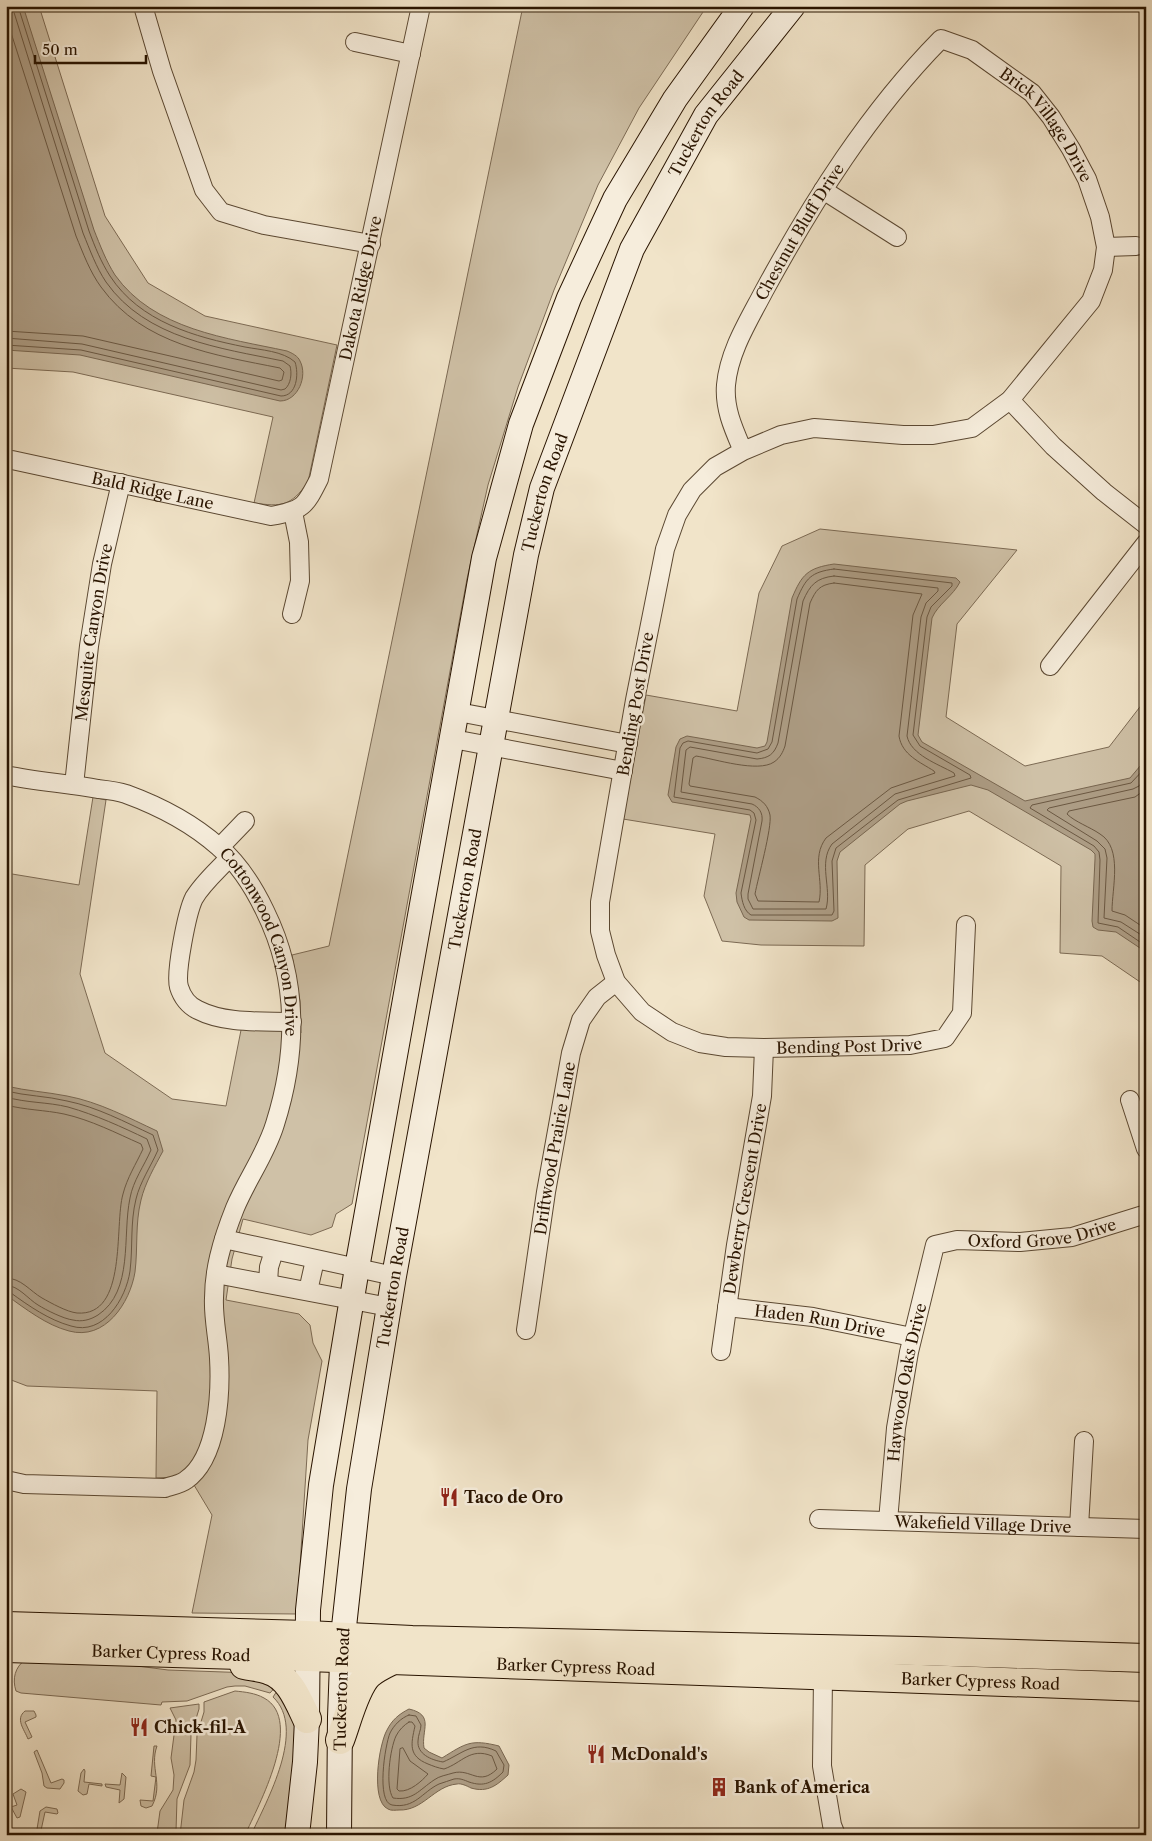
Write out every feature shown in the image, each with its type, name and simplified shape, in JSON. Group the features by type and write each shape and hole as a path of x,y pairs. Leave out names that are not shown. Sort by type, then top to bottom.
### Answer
{"main road":[{"path":"297,1835 305,1762 308,1610 321,1485 351,1300 458,712 484,558 521,424 569,298 615,199 675,99 742,6"},
{"name":"Tuckerton Road","path":"339,1835 342,1647 359,1488 394,1276 526,555 542,488 632,249 706,116 793,6"},
{"path":"623,187 654,207"},
{"name":"Barker Cypress Road","path":"6,1626 342,1647 420,1640 1146,1658"},
{"name":"Barker Cypress Road","path":"6,1648 201,1654 307,1646"},
{"name":"Barker Cypress Road","path":"342,1647 393,1660 1146,1687"},
{"path":"823,1675 830,1668 841,1663 869,1663 916,1651"},
{"path":"201,1654 276,1673 286,1681 296,1695 307,1719"},
{"path":"1003,1682 1004,1654"},
{"path":"340,1740 365,1678 377,1668 393,1660"}],"street":[{"path":"143,6 162,71 204,190 221,212 264,225 371,244"},
{"name":"Dakota Ridge Drive","path":"293,512 308,501 319,479 421,6"},
{"name":"Chestnut Bluff Drive","path":"743,451 728,413 726,386 732,356 747,322 781,259 823,190 878,112 918,62 941,39"},
{"name":"Brick Village Drive","path":"941,39 972,50 1032,93 1072,149 1087,179 1100,217 1106,247"},
{"path":"355,42 411,54"},
{"path":"823,190 897,237"},
{"path":"1106,247 1136,246"},
{"name":"Bending Post Drive","path":"966,925 962,1013 945,1038 910,1045 764,1048 726,1047 700,1043 672,1032 642,1012 616,982 600,931 600,902 665,550 677,515 692,490 714,467 743,451 781,435 814,428 903,435 933,435 972,428 1010,400 1091,301 1104,270 1106,247"},
{"path":"1010,400 1053,446 1104,492 1146,526"},
{"name":"Bald Ridge Lane","path":"12,460 272,516 293,512"},
{"name":"Mesquite Canyon Drive","path":"74,784 89,646 102,564 121,483"},
{"path":"292,614 300,581 299,542 293,512"},
{"path":"1050,666 1146,543"},
{"path":"458,712 628,744"},
{"path":"537,755 542,728"},
{"path":"567,760 576,748 571,733"},
{"path":"453,739 623,771"},
{"name":"Cottonwood Canyon Drive","path":"6,775 124,793 188,824 224,853 257,895 279,943 291,994 292,1022 291,1048 276,1124 263,1156 236,1207 222,1247 216,1274 214,1299 220,1396 211,1443 201,1465 186,1480 164,1488 24,1484 6,1480"},
{"path":"245,821 193,900 188,915 178,980 184,998 197,1010 220,1018 292,1022"},
{"name":"Driftwood Prairie Lane","path":"526,1330 546,1192 571,1053 581,1020 597,997 616,982"},
{"name":"Dewberry Crescent Drive","path":"721,1351 762,1096 764,1048"},
{"path":"1130,1100 1146,1149"},
{"name":"Oxford Grove Drive","path":"935,1245 957,1240 1020,1242 1072,1237 1146,1214"},
{"name":"Haywood Oaks Drive","path":"888,1521 896,1428 912,1337 935,1245"},
{"path":"222,1247 274,1251 394,1276"},
{"path":"268,1283 269,1267 274,1251"},
{"path":"308,1291 315,1260"},
{"path":"216,1274 389,1307"},
{"name":"Haden Run Drive","path":"727,1307 813,1317 912,1337"},
{"path":"1079,1527 1084,1441"},
{"name":"Wakefield Village Drive","path":"819,1519 1146,1529"},
{"path":"823,1675 822,1766 832,1825 836,1835"}],"shaded area":[{"path":"6,6 39,6 105,216 148,283 205,316 337,345 308,482 291,500 272,505 254,503 273,417 73,372 6,368"},
{"path":"523,6 707,6 639,108 598,185 554,290 518,387 488,485 467,579 352,1204 336,1214 332,1227 311,1235 243,1219 232,1259 226,1300 299,1314 310,1325 313,1343 322,1361 308,1440 297,1614 192,1613 212,1515 185,1470 175,1477 156,1478 157,1391 27,1386 6,1378 6,873 79,885 93,797 106,800 80,974 105,1053 172,1099 226,1106 242,1025 301,1033 300,1001 292,955 329,946"},
{"path":"820,529 1017,550 957,624 946,717 1025,766 1109,747 1146,699 1146,986 1102,956 1060,953 1061,866 969,811 908,829 865,865 864,946 761,945 722,941 704,896 715,834 623,819 646,695 737,711 759,593 782,546"},
{"path":"25,1660 107,1662 168,1670 252,1673 279,1683 270,1693 245,1686 235,1686 187,1701 162,1702 161,1705 21,1693 16,1691 14,1678 19,1666"},
{"path":"281,1685 297,1722 287,1835 251,1835 274,1784 281,1765 285,1745 286,1727 282,1711 273,1697"},
{"path":"235,1691 261,1696 275,1709 280,1725 279,1743 268,1785 245,1835 180,1835 184,1800 194,1772 197,1735 204,1712 204,1702"},
{"path":"199,1704 191,1735 190,1765 177,1799 176,1831 174,1835 157,1833 160,1811 173,1790 174,1775 171,1758 176,1720 170,1708"},
{"path":"25,1711 34,1711 36,1715 36,1717 25,1722 32,1737 28,1739 20,1721"},
{"path":"154,1746 157,1746 155,1761 157,1790 152,1806 146,1808 141,1806 140,1800 153,1801 156,1777 151,1776"},
{"path":"37,1750 51,1783 64,1780 60,1789 44,1786 42,1773 34,1752"},
{"path":"84,1769 84,1782 102,1784 102,1786 89,1784 87,1794 83,1795 78,1791 81,1773"},
{"path":"122,1773 126,1777 124,1799 119,1803 120,1790 106,1787 105,1784 120,1785"},
{"path":"21,1789 26,1792 20,1817 17,1818 11,1807 17,1805 13,1794"},
{"path":"46,1807 57,1809 58,1813 45,1812 40,1835 36,1835 40,1811"}],"water":[{"path":"6,6 23,6 94,230 115,275 131,294 171,320 216,336 287,351 295,355 300,361 303,374 300,387 292,397 280,401 80,355 6,350 8,235"},
{"path":"834,564 956,578 960,582 932,618 918,735 922,742 1025,801 1130,778 1146,759 1146,952 1116,932 1098,930 1093,927 1095,854 1091,850 988,790 971,785 900,804 840,852 837,861 838,918 832,921 749,920 744,917 737,902 736,893 751,819 750,815 672,802 668,795 676,747 680,739 687,736 757,748 765,746 792,598 799,583 807,574 812,570"},
{"path":"6,1086 91,1102 157,1131 163,1151 141,1200 138,1218 136,1263 132,1284 128,1296 114,1317 94,1330 82,1333 52,1325 6,1295"},
{"path":"409,1709 422,1715 424,1719 424,1748 429,1752 442,1758 469,1744 482,1743 499,1746 509,1765 508,1775 496,1785 487,1789 471,1788 457,1784 442,1789 415,1807 399,1810 388,1809 382,1804 379,1795 378,1772 381,1747 391,1723"}],"place":[{"name":"Taco de Oro","path":"449,1497"},
{"name":"Chick-fil-A","path":"139,1727"},
{"name":"McDonald's","path":"596,1754"},
{"name":"Bank of America","path":"719,1787"}]}
